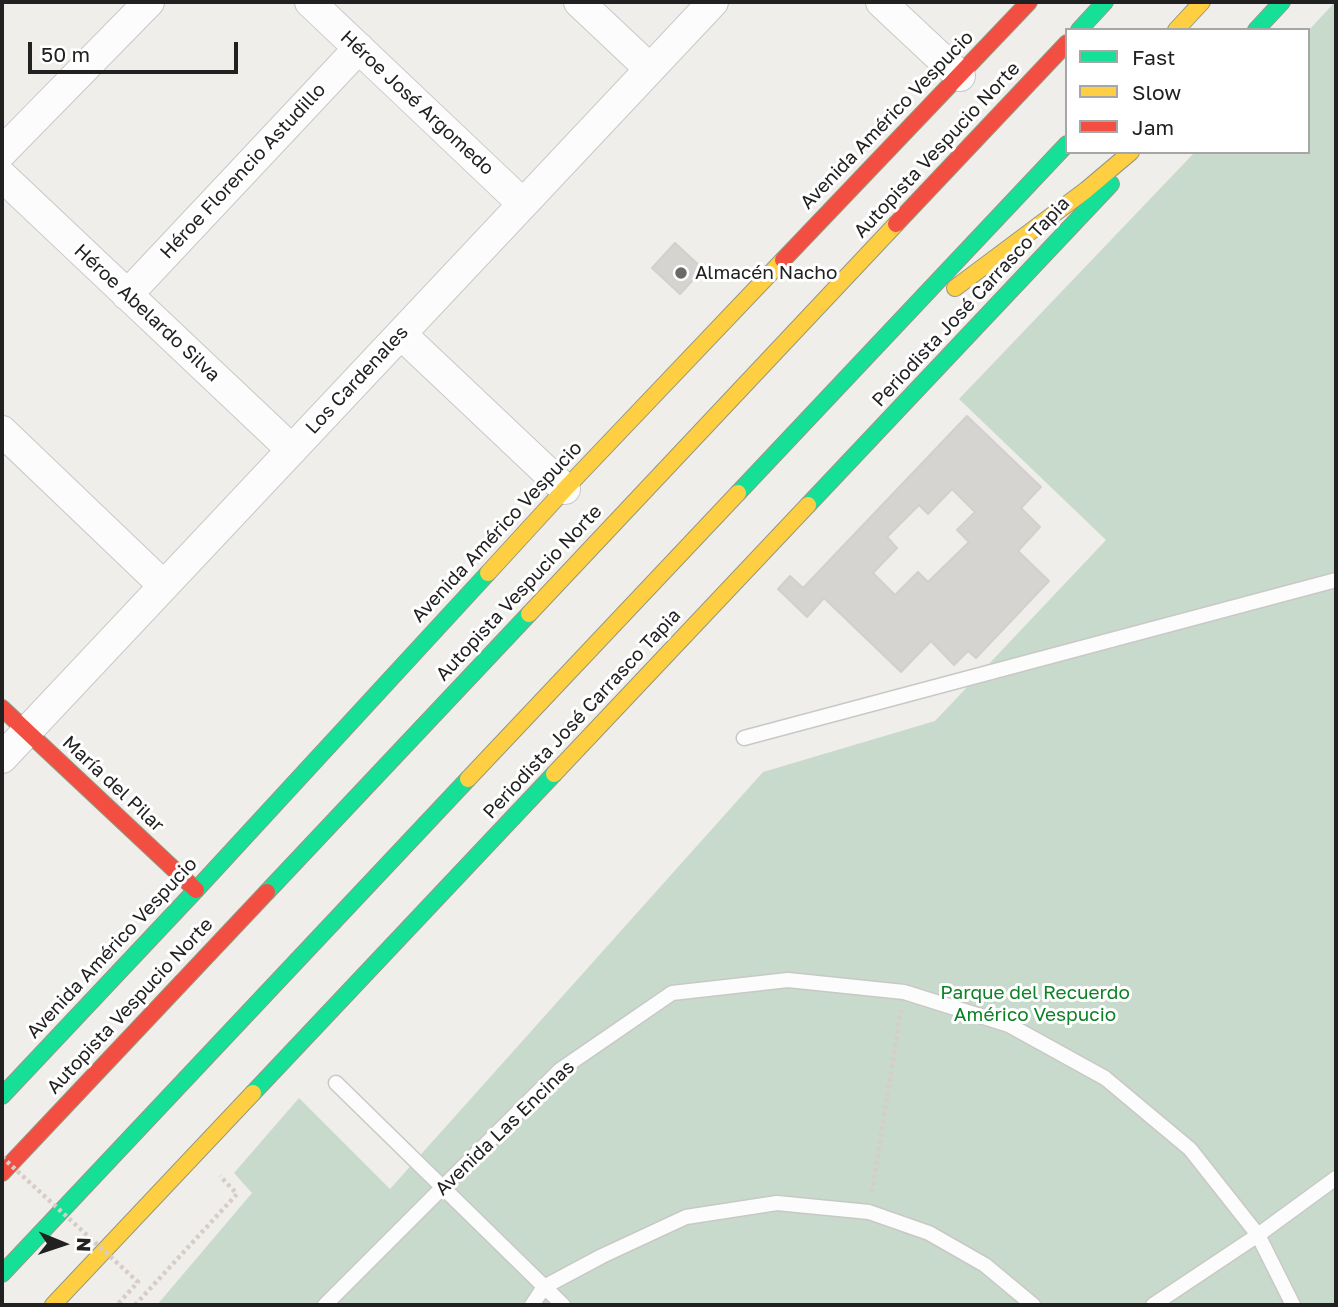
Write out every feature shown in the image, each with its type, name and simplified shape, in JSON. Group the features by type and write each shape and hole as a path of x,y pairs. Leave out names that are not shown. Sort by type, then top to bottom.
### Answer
{"main road":[{"name":"Avenida Américo Vespucio","path":"2,1096 196,890 565,489 1029,2"},
{"path":"1081,28 1105,2"},
{"path":"1178,28 1202,2"},
{"path":"1257,28 1282,2"},
{"name":"Autopista Vespucio Norte","path":"2,1173 1065,45"},
{"path":"2,1274 1065,146"},
{"path":"877,344 1034,230 1129,154"},
{"name":"Periodista José Carrasco Tapia","path":"53,1305 1139,154"},
{"name":"María del Pilar","path":"2,708 196,890"}],"street":[{"path":"2,152 149,2"},
{"name":"Héroe José Argomedo","path":"310,2 523,204"},
{"path":"579,2 650,69"},
{"name":"Los Cardenales","path":"2,758 713,2"},
{"path":"881,2 960,76"},
{"name":"Héroe Florencio Astudillo","path":"127,295 359,48"},
{"name":"Héroe Abelardo Silva","path":"2,176 292,450"},
{"path":"401,334 565,489"},
{"path":"2,431 164,586"}],"lane":[{"path":"744,738 1336,580"},
{"name":"Avenida Las Encinas","path":"325,1305 560,1070 672,993 788,981 904,992 1009,1025 1105,1078 1190,1149 1258,1235 1293,1305"},
{"path":"336,1083 563,1305"},
{"path":"1153,1305 1258,1235 1336,1178"},
{"path":"532,1305 544,1287 602,1256 686,1217 777,1203 869,1212 929,1233 985,1265 1033,1305"}],"path":[{"path":"869,1212 904,992"},
{"path":"2,1157 138,1282 117,1305"},
{"path":"135,1305 237,1194"}],"green space":[{"name":"Parque del Recuerdo Américo Vespucio","path":"1336,2 1336,1305 157,1305 252,1193 234,1173 299,1098 390,1189 763,772 935,721 1106,540 959,399 1193,154 1310,154 1310,29"}],"building":[{"path":"675,243 703,269 680,294 652,268"},
{"path":"967,416 1041,487 1021,508 1040,527 1018,551 1049,581 976,658 968,651 954,665 931,641 901,672 824,598 807,617 778,589 790,576 803,588","holes":["952,489 975,512 957,530 969,542 928,582 918,572 895,595 873,573 897,548 887,537 919,505 928,514"]}],"traffic: fast":[{"path":"1081,28 1105,2"},
{"path":"1258,28 1282,2"},
{"path":"738,493 1065,146"},
{"path":"808,505 1111,184"},
{"path":"2,1096 488,573"},
{"path":"267,892 529,614"},
{"path":"253,1093 554,774"},
{"path":"2,1274 468,779"}],"traffic: slow":[{"path":"1178,28 1202,2"},
{"path":"955,288 1086,190 1129,154"},
{"path":"529,614 896,224"},
{"path":"488,573 783,260"},
{"path":"468,779 738,493"},
{"path":"554,774 808,505"},
{"path":"53,1305 253,1093"}],"traffic: jam":[{"path":"783,260 1029,2"},
{"path":"896,224 1065,45"},
{"path":"2,708 196,890"},
{"path":"2,1173 267,892"}],"place":[{"name":"Almacén Nacho","path":"681,273"}]}
